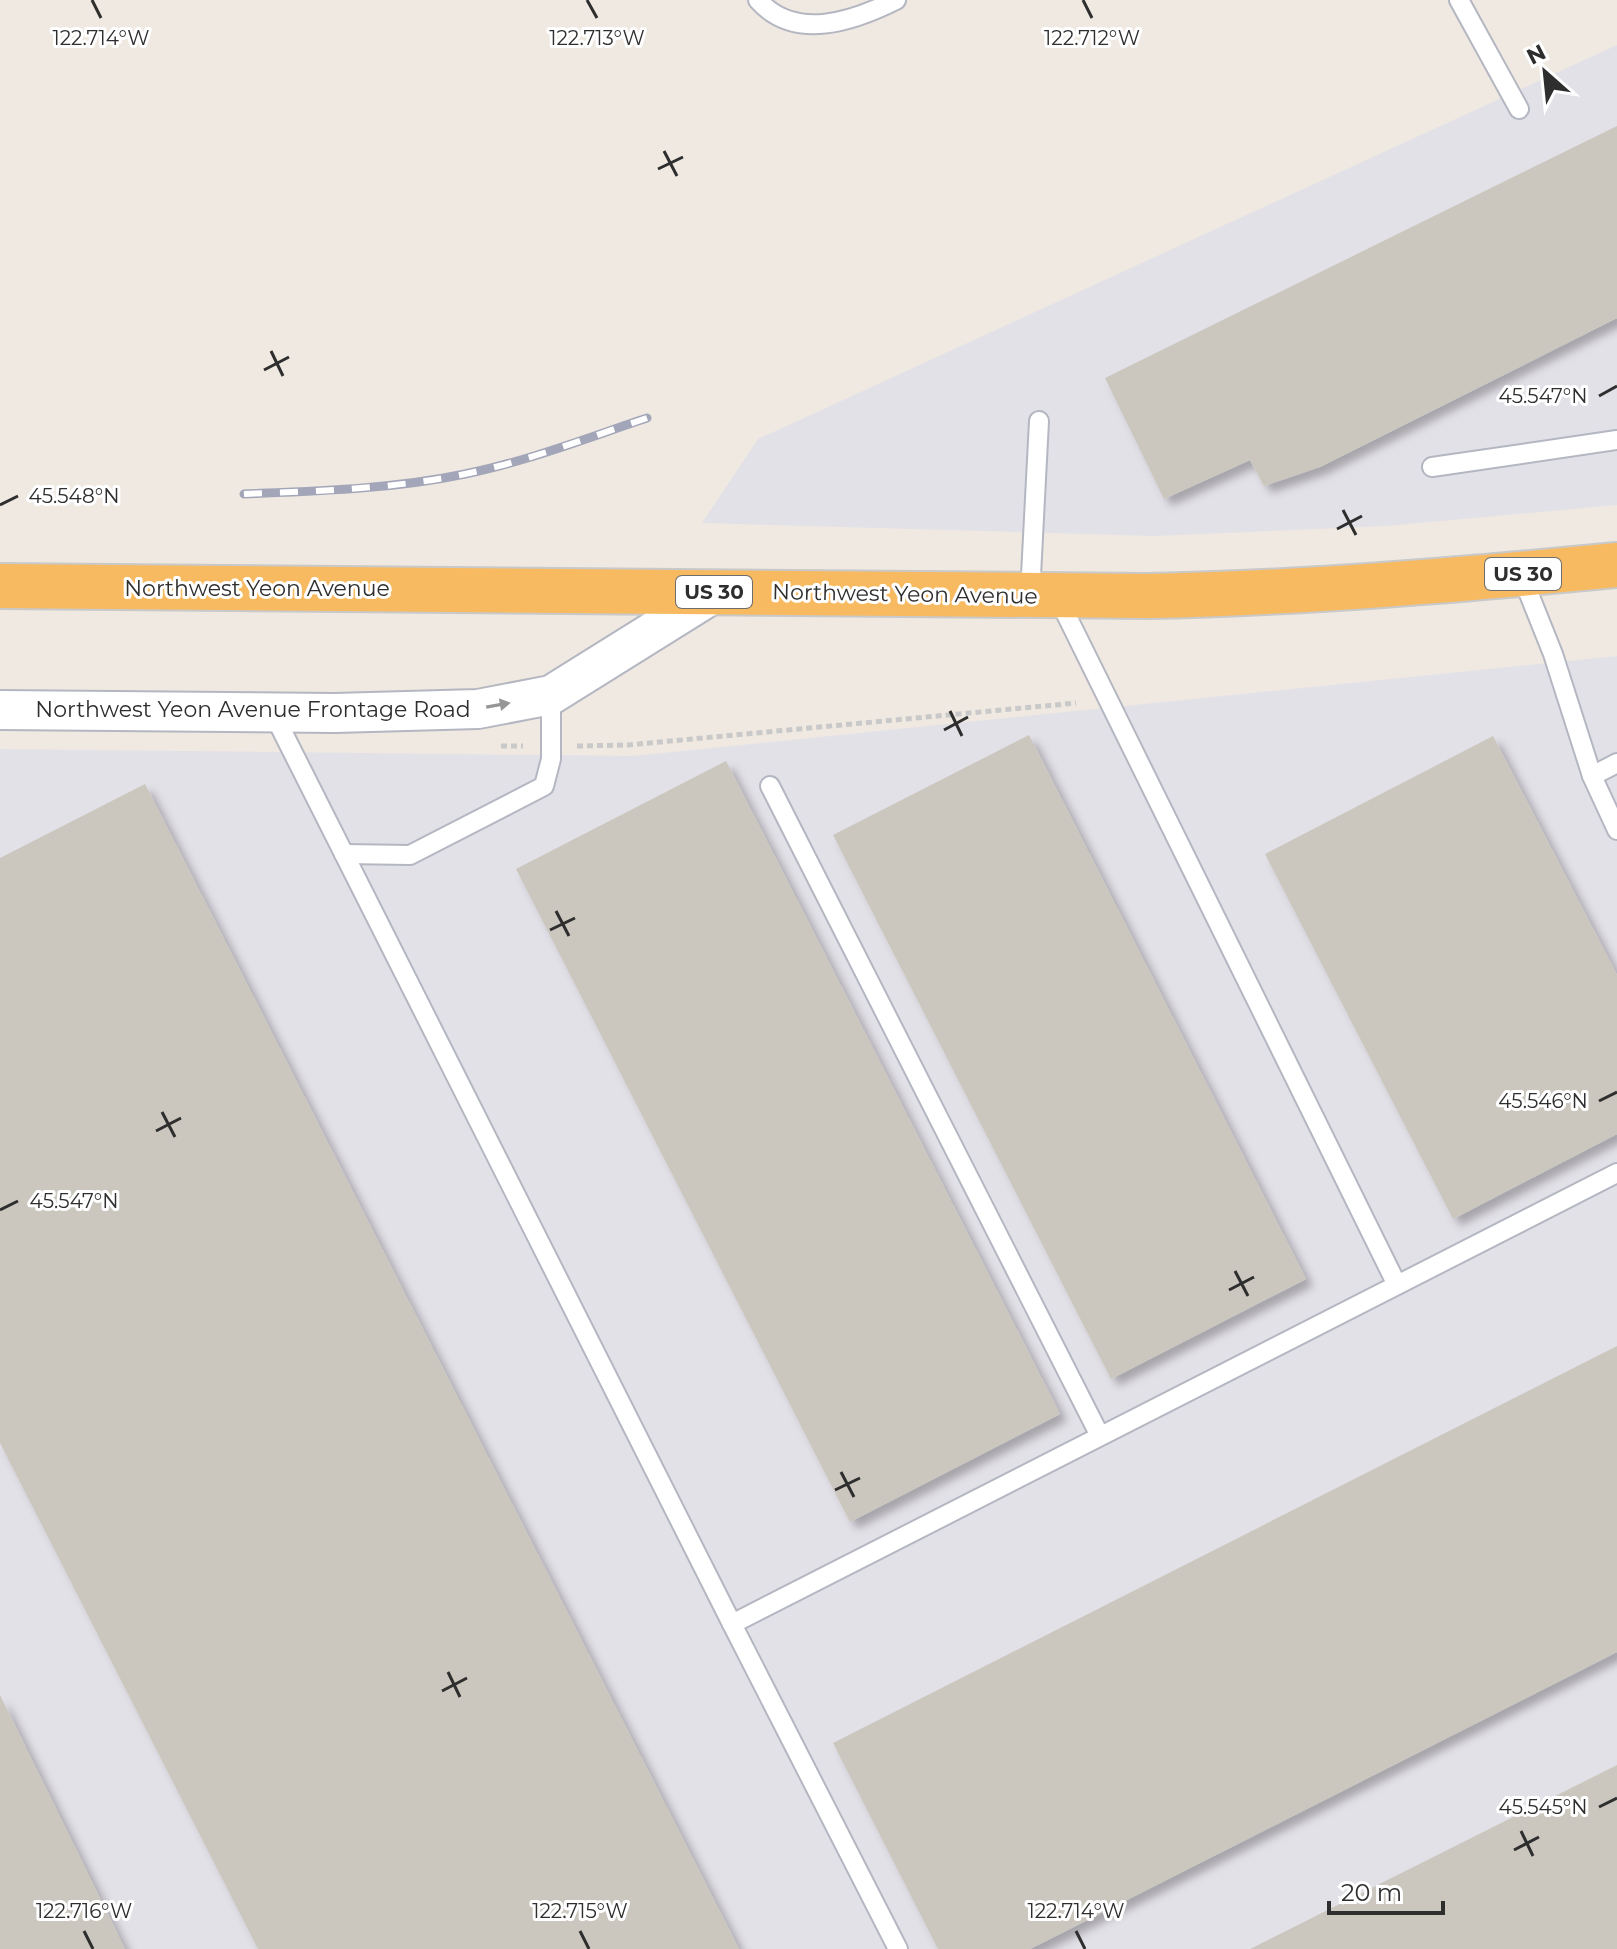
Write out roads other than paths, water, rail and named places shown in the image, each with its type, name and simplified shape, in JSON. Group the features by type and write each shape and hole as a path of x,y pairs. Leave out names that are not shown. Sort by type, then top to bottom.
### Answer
{"highway":[{"name":"Northwest Yeon Avenue","path":"0,586 1044,596 1272,594 1429,584 1617,565"}],"street":[{"name":"Northwest Yeon Avenue Frontage Road","path":"0,710 273,713 478,709 551,695 716,592"}],"lane":[{"path":"758,0 779,16 798,23 820,25 851,20 896,0"},
{"path":"1459,0 1519,109"},
{"path":"1039,421 1044,596 1397,1285"},
{"path":"1432,467 1617,440"},
{"path":"1521,574 1553,654 1592,776 1617,830"},
{"path":"344,854 410,855 544,786 551,759 551,695"},
{"path":"273,713 898,1949"},
{"path":"1592,776 1617,763"},
{"path":"770,786 1100,1436"},
{"path":"732,1624 1617,1173"}],"railway":[{"path":"244,494 383,486 465,474 534,456 647,418"}]}
